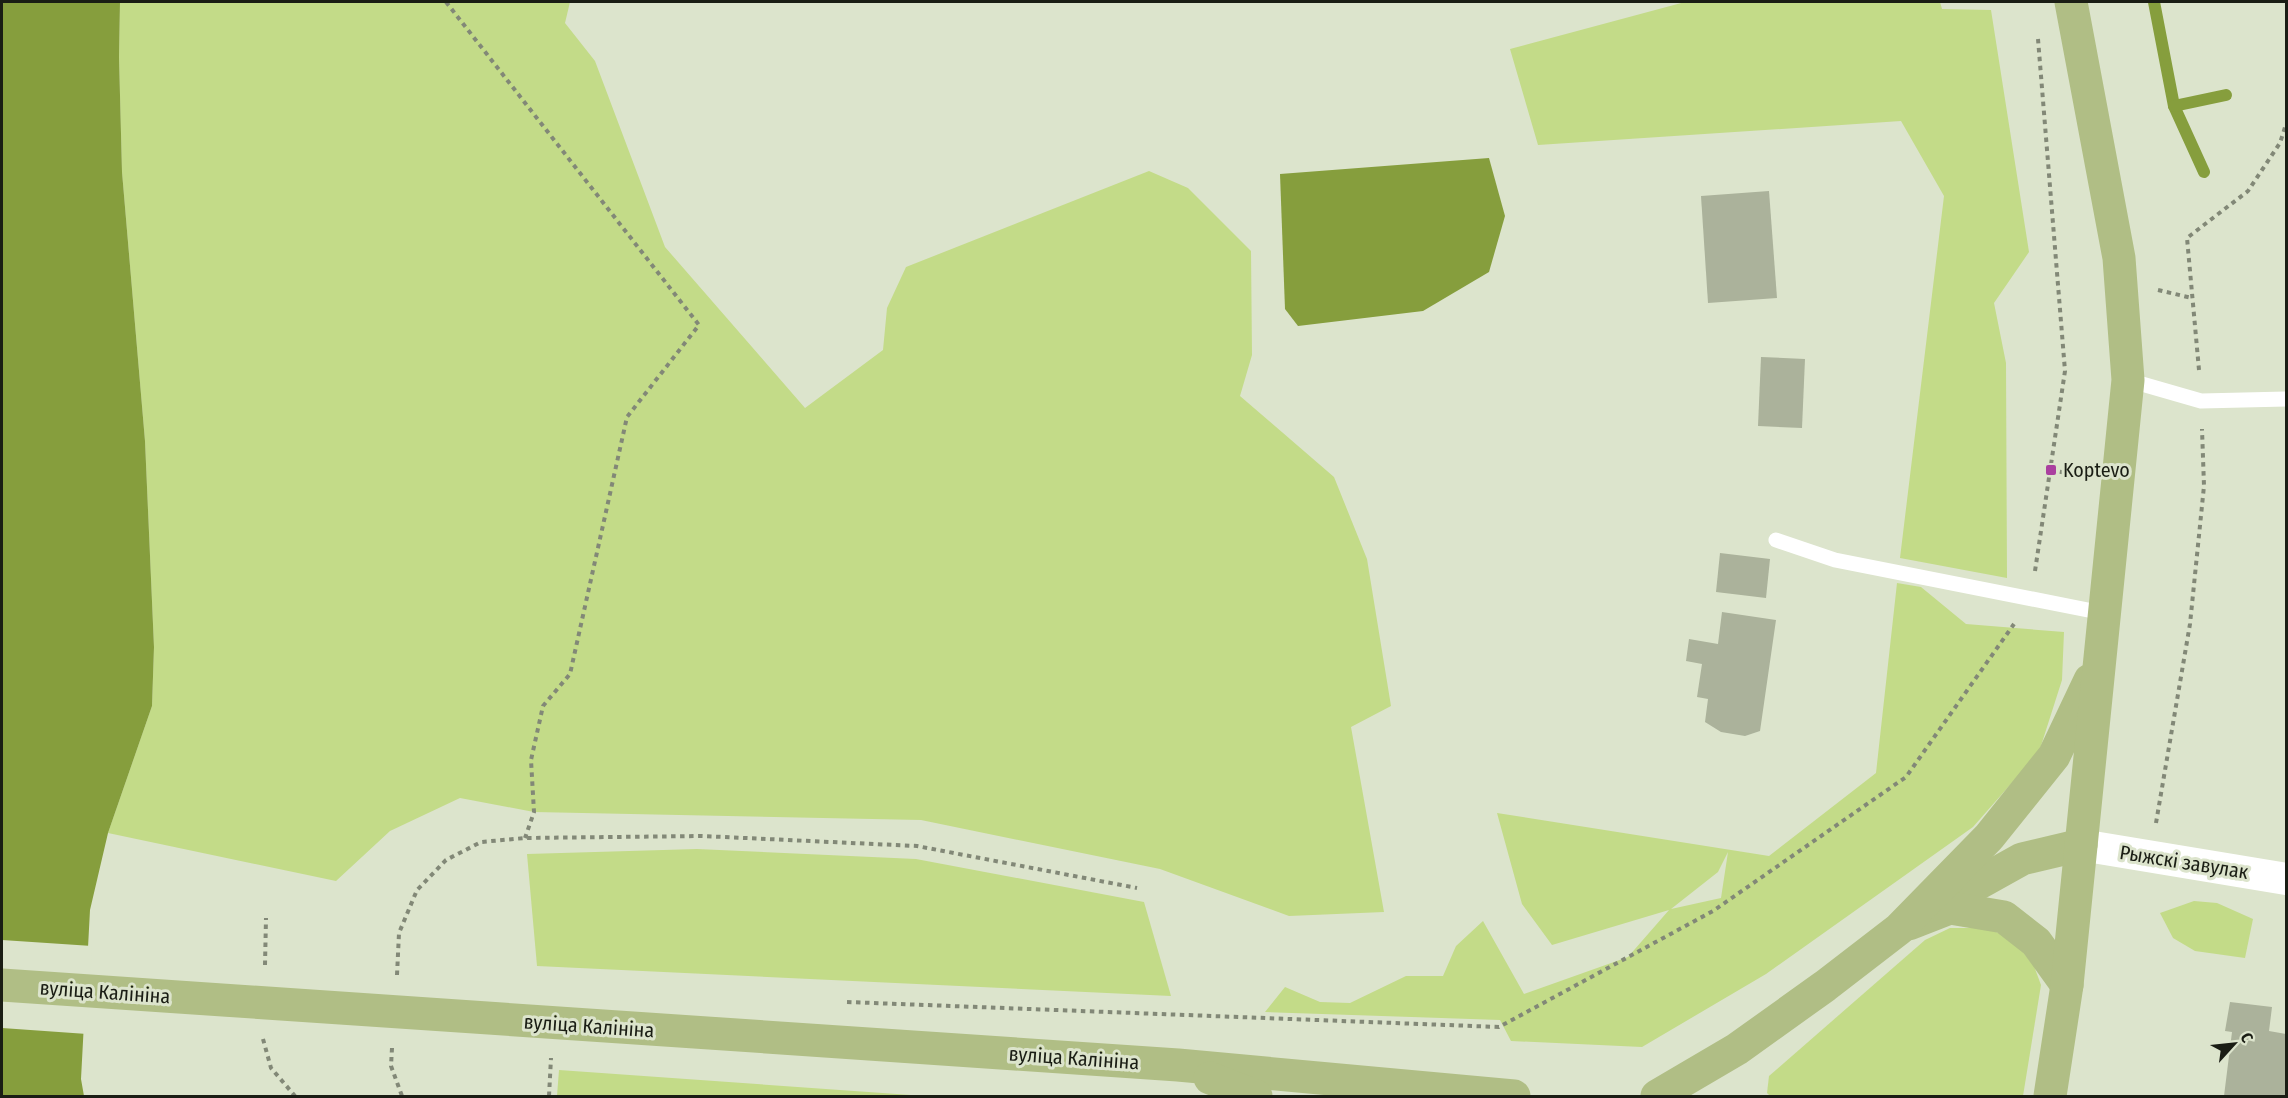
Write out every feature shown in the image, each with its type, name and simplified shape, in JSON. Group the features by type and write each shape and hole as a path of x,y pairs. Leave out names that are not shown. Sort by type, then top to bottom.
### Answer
{"main road":[{"path":"2050,1096 2067,985 2128,380 2119,258 2071,2"},
{"path":"1658,1096 1737,1049 1825,986 1899,928 1989,837 2054,756 2101,657"},
{"path":"1899,928 2022,859 2081,846"},
{"path":"1899,928 1950,908 2004,917 2036,942 2067,985"},
{"name":"вуліца Калініна","path":"2,985 1178,1065 1514,1096"},
{"name":"вуліца Калініна","path":"1178,1065 1256,1096"}],"street":[{"name":"Рыжскі завулак","path":"2081,846 2286,879"}],"lane":[{"path":"2128,380 2201,401 2286,399"},
{"path":"1776,540 1835,561 2103,613"}],"path":[{"path":"446,2 699,325 627,417 570,674 543,706 531,760 534,812 525,838"},
{"path":"840,1002 1499,1027 1713,911 1906,777 2031,599 2065,371 2037,37"},
{"path":"2154,830 2190,624 2204,486 2201,401 2187,238 2248,191 2280,143 2286,124"},
{"path":"397,977 399,933 417,890 446,860 481,842 525,838 702,836 917,846 1137,888"},
{"path":"393,1044 391,1066 402,1096"},
{"path":"549,1096 550,1069"}],"shaded area":[{"path":"2,2 120,2 122,172 145,441 154,647 152,706 108,833 90,910 81,1079 84,1096 2,1096"},
{"path":"120,2 570,2 565,23 595,61 665,247 805,408 883,350 887,308 906,267 1149,171 1188,188 1251,251 1252,355 1240,396 1334,477 1367,559 1391,706 1351,727 1384,912 1289,916 1160,869 921,820 534,812 460,798 390,831 336,881 108,833 152,706 154,647 145,441 122,172"},
{"path":"1685,2 1940,2 1942,9 1991,10 2029,252 1994,303 2006,363 2007,578 1900,558 1944,196 1901,121 1538,145 1510,49"},
{"path":"1489,158 1505,216 1489,272 1423,311 1298,326 1285,309 1280,174"},
{"path":"1897,583 1921,587 1966,624 2064,632 2062,680 2039,752 1973,827 1766,974 1642,1047 1511,1041 1500,1020 1265,1012 1285,987 1320,1002 1350,1003 1406,976 1443,976 1456,946 1483,921 1524,994 1628,957 1669,910 1552,945 1522,904 1497,813 1769,856 1876,773","holes":["1728,852 1721,898 1671,909 1718,872"]},
{"path":"697,849 916,859 1144,902 1171,996 537,966 527,854"},
{"path":"2194,901 2217,903 2253,919 2245,958 2195,951 2173,938 2160,913"},
{"path":"1950,928 1982,928 2003,934 2020,948 2034,966 2041,985 2023,1096 1770,1096 1767,1093 1769,1076 1925,940"},
{"path":"559,1070 925,1096 557,1096"}],"pier":[{"path":"2,940 92,946 87,1034 2,1028"}],"building":[{"path":"1769,191 1777,298 1708,303 1701,196"},
{"path":"1761,357 1805,359 1802,428 1758,426"},
{"path":"1720,553 1770,559 1766,598 1716,592"},
{"path":"1722,612 1776,620 1760,731 1745,736 1721,732 1705,722 1708,699 1697,697 1702,664 1686,661 1689,639 1718,644"},
{"path":"2230,1002 2272,1007 2269,1031 2286,1034 2286,1096 2224,1096 2232,1032 2225,1031"}],"waterway":[{"path":"2154,2 2174,106 2204,172"},
{"path":"2174,106 2226,95"}],"place":[{"name":"Koptevo","path":"2051,470"}]}
